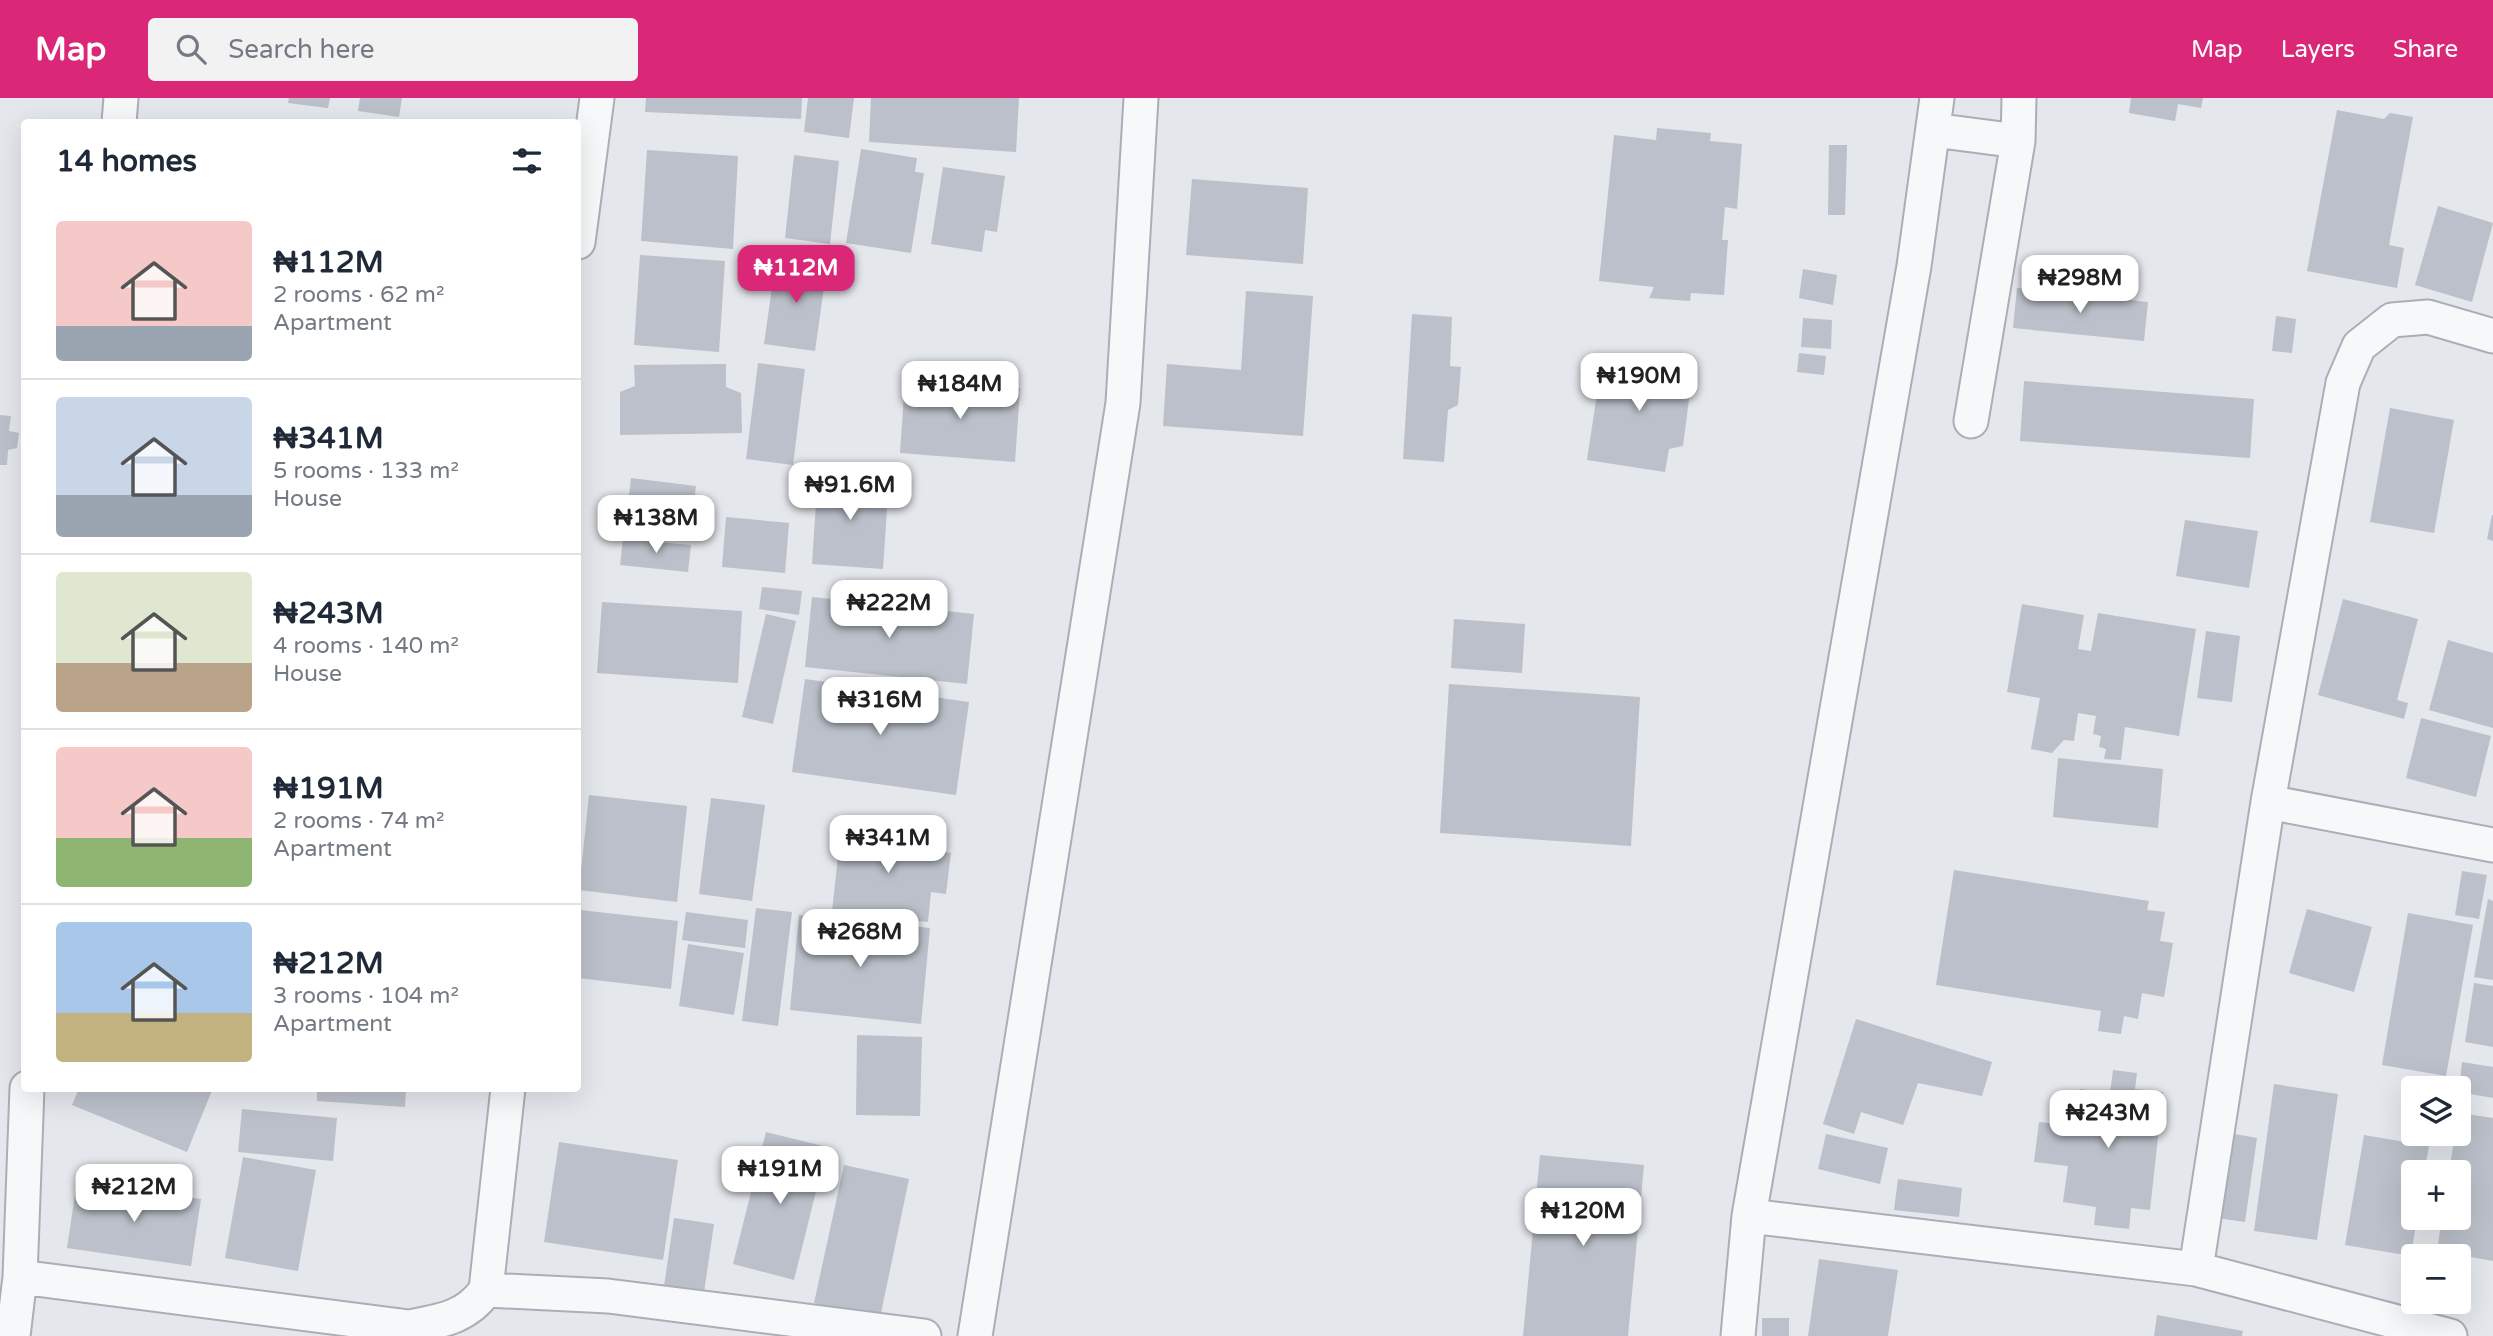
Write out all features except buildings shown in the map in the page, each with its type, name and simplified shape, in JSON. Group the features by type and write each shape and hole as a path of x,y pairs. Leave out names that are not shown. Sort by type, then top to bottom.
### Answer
{"street":[{"path":"119,119 121,98"},
{"path":"581,219 597,98"},
{"path":"975,1336 1124,403 1141,98"},
{"path":"1970,421 2018,141 2019,98"},
{"path":"1738,1336 1749,1216 1912,279 1935,114 2018,141"},
{"path":"2196,1269 2268,802 2343,383 2359,346 2392,320 2428,317 2493,336"},
{"path":"2268,802 2493,845"},
{"path":"13,1336 20,1277 27,1092"},
{"path":"20,1277 409,1326 453,1318 473,1307 486,1290 508,1092"},
{"path":"1749,1216 2196,1269 2450,1336"},
{"path":"486,1290 608,1296 924,1336"}]}
